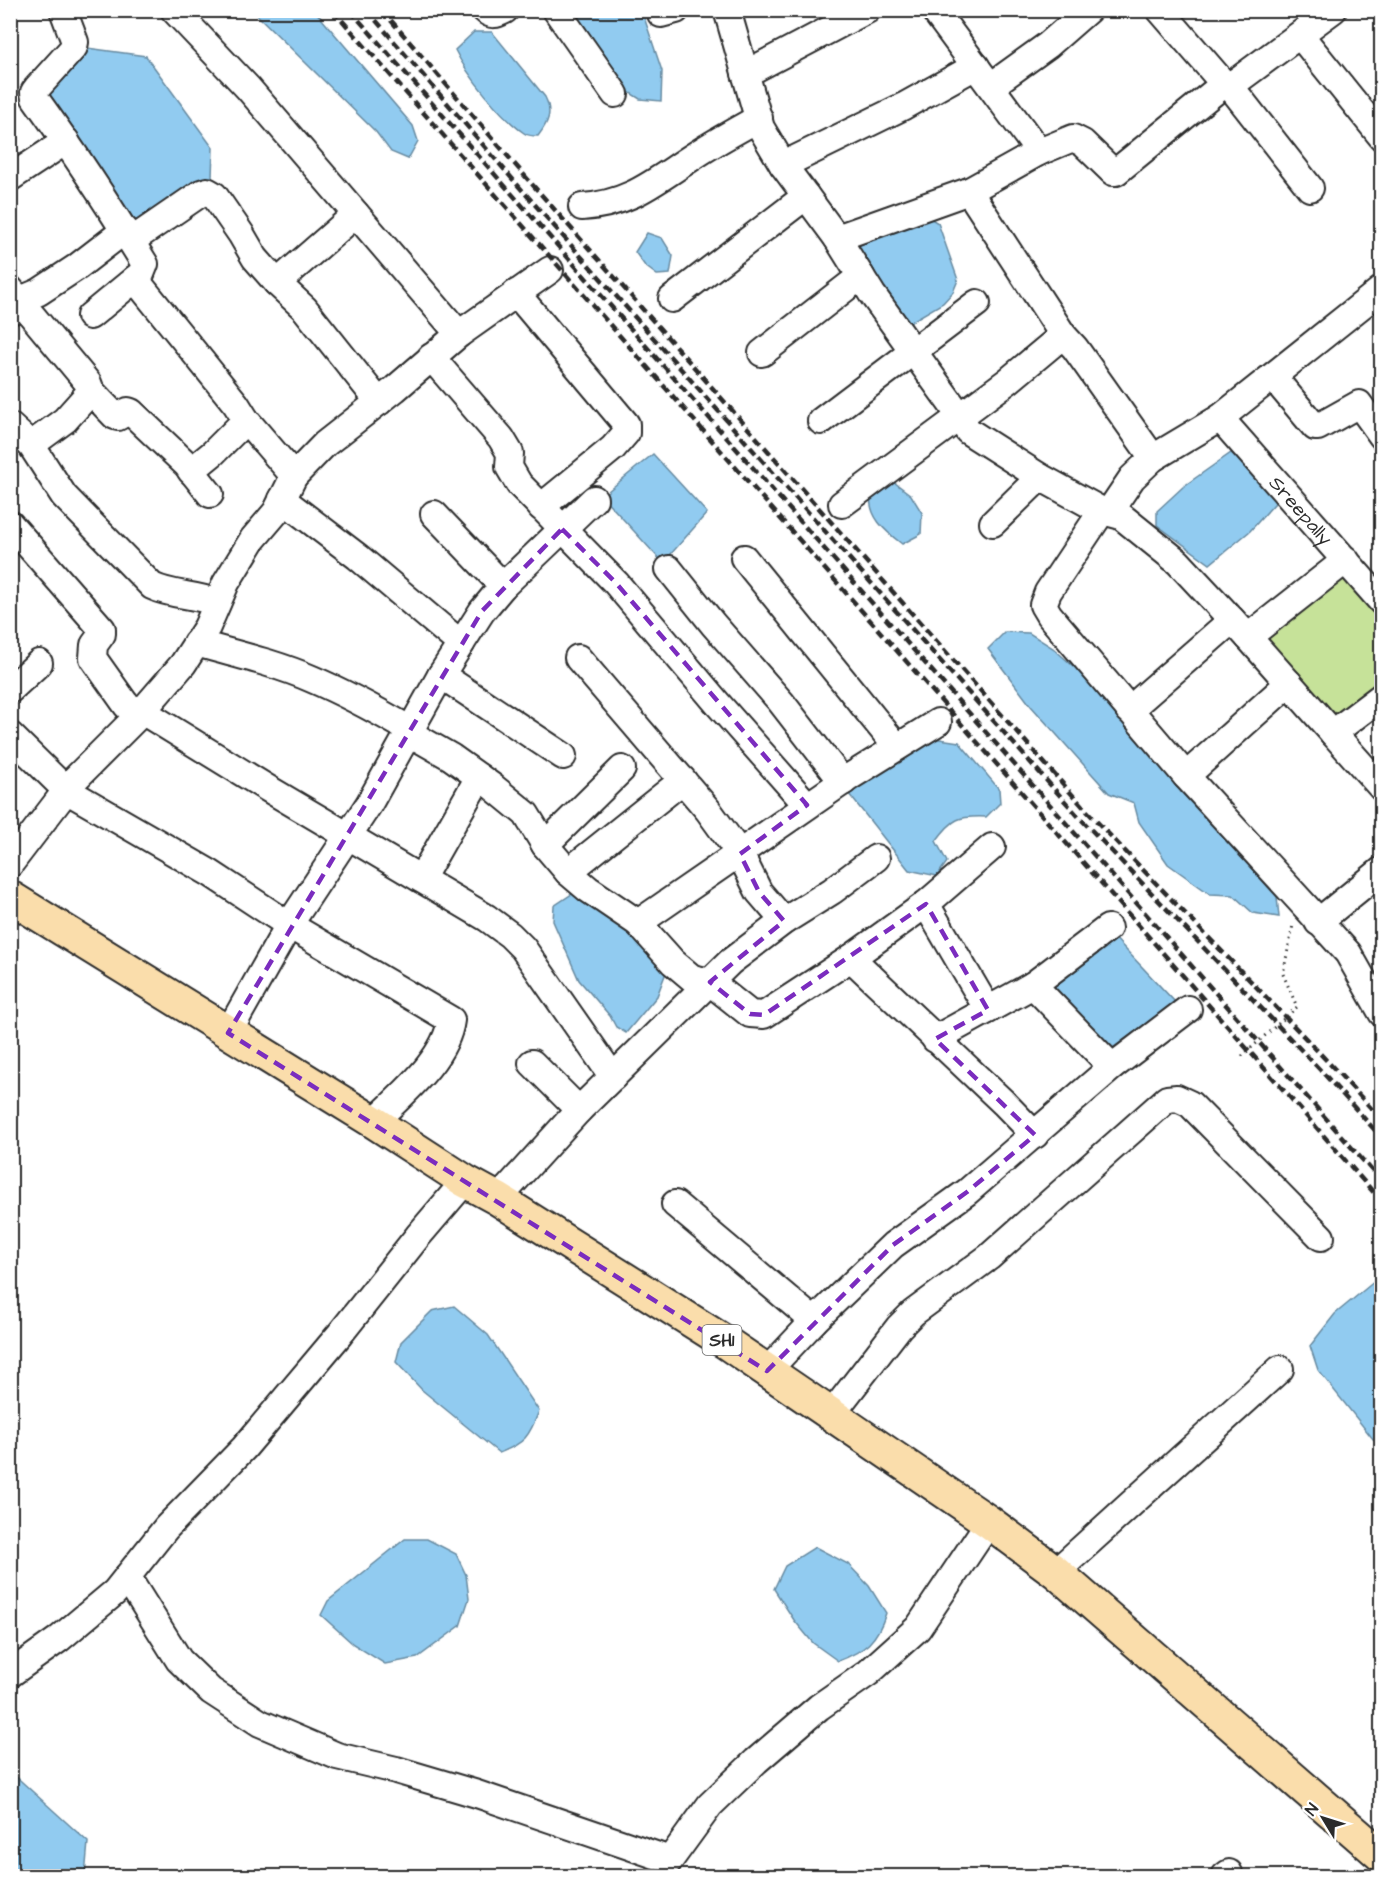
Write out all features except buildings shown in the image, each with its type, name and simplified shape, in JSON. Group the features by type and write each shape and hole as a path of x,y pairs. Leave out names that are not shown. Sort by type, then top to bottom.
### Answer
{"main road":[{"name":"SH1","path":"10,897 725,1342 989,1522 1056,1572 1382,1856"}],"street":[{"path":"63,10 75,42 74,47 34,92 35,98 66,141 145,264 141,274 90,316"},
{"path":"174,10 248,88 459,334"},
{"path":"485,10 496,15 505,10"},
{"path":"556,10 615,94"},
{"path":"727,10 761,128 783,165 837,238 861,276 960,416 968,431 1040,477 1106,512 1125,519 1178,562 1382,788"},
{"path":"745,74 867,10"},
{"path":"934,10 1039,152"},
{"path":"783,165 904,106 983,76 1048,45 1088,10"},
{"path":"1160,10 1227,85 1310,188"},
{"path":"837,238 969,190 1039,152 1073,138 1114,172 1227,85 1333,10"},
{"path":"1300,35 1382,137"},
{"path":"582,207 603,206 647,188 694,155 759,118"},
{"path":"10,178 66,141"},
{"path":"969,190 1063,335 1076,348 1153,458"},
{"path":"210,494 191,471 131,412 116,416 91,391 88,383 14,300 39,292 128,236 207,191 214,195 255,258 305,309 379,402"},
{"path":"672,299 806,196"},
{"path":"277,283 356,214"},
{"path":"10,864 66,790 142,711 183,664 207,627 226,583 253,539 276,512 294,476 325,444 459,334 550,270"},
{"path":"762,353 861,276"},
{"path":"135,279 236,404 246,420 294,476"},
{"path":"1382,289 1220,418 1153,458 1132,478 1106,512 1048,592 1043,605 1049,615 1186,776 1348,953 1382,1013"},
{"path":"516,293 626,424 626,434 613,448 541,507"},
{"path":"821,422 977,303"},
{"path":"842,504 1008,381 1063,335"},
{"path":"431,357 501,438 510,453 508,467 519,484 616,584 807,805"},
{"path":"1273,376 1315,427 1359,404 1378,424"},
{"path":"31,445 65,420 91,391"},
{"name":"Sreepally","path":"1220,418 1382,603"},
{"path":"191,471 246,420"},
{"path":"10,426 31,445 64,496 152,586 163,592 204,598 217,603"},
{"path":"993,524 1040,477"},
{"path":"282,499 358,557 461,644"},
{"path":"228,1033 289,925 349,836 441,675 482,611 503,586 594,499"},
{"path":"434,514 503,586"},
{"path":"10,524 102,629 102,634 94,645 93,658 127,705 142,711 258,783 487,918 510,935 545,977 613,1077"},
{"path":"744,558 897,747"},
{"path":"1129,710 1240,629 1346,560"},
{"path":"669,569 781,702 843,782"},
{"path":"196,643 273,665 349,695 407,728 409,733 451,757 526,814 545,845 568,872 638,924 673,962 692,978 710,982 750,1014 764,1015 851,958 926,904 992,847"},
{"path":"578,658 708,810 740,854 759,892 784,921"},
{"path":"10,690 39,663"},
{"path":"441,675 563,756"},
{"path":"1186,776 1289,683"},
{"path":"1333,733 1382,696"},
{"path":"638,924 807,805 938,722"},
{"path":"10,735 66,790 210,873 289,925 451,1020 450,1032 437,1056 374,1122"},
{"path":"545,845 622,769"},
{"path":"421,879 479,777"},
{"path":"568,872 683,780"},
{"path":"498,1199 579,1110 729,962 876,858"},
{"path":"1311,915 1382,870"},
{"path":"926,904 988,1010"},
{"path":"935,1039 1033,985 1108,928"},
{"path":"851,958 1035,1135"},
{"path":"1033,985 1112,1067"},
{"path":"767,1371 813,1321 893,1245 967,1192 1112,1067 1188,1009"},
{"path":"532,1062 579,1110"},
{"path":"831,1415 906,1320 989,1257 1167,1099 1177,1098 1190,1104 1321,1237"},
{"path":"10,1674 59,1639 107,1599 166,1528 244,1448 465,1181"},
{"path":"675,1204 813,1321"},
{"path":"1056,1572 1280,1370"},
{"path":"127,1577 179,1660 211,1691 260,1723 336,1756 396,1770 477,1794 670,1868 710,1805 756,1761 819,1707 868,1673 918,1628 989,1522"}],"path":[{"path":"1242,1056 1297,1007 1283,974 1292,927 1311,915"}],"highlighted area":[{"path":"562,529 616,583 807,805 740,854 759,892 784,921 710,982 750,1014 764,1015 926,904 988,1010 935,1039 1035,1135 967,1192 893,1245 767,1371 228,1033 482,611"}],"green space":[{"path":"1345,567 1381,608 1381,689 1333,728 1255,638"}],"water":[{"path":"253,11 315,11 413,126 418,141 408,159 391,152 376,132"},
{"path":"567,11 642,11 662,71 661,101 640,99 611,81"},
{"path":"474,32 492,32 545,97 549,113 538,136 526,134 505,117 485,95 460,60 455,50"},
{"path":"87,48 146,56 213,148 212,177 153,218 138,225 41,97"},
{"path":"925,215 938,223 958,280 953,292 943,303 907,324 860,254 860,244"},
{"path":"647,233 662,238 673,256 670,274 657,275 645,266 635,252"},
{"path":"1231,453 1267,485 1275,503 1250,531 1210,564 1157,525 1157,511 1184,486"},
{"path":"653,454 707,513 663,563 602,496"},
{"path":"885,482 895,483 911,495 922,513 921,534 902,544 889,534 872,509 871,493"},
{"path":"1005,632 1029,633 1053,648 1122,710 1177,771 1181,792 1277,897 1279,917 1253,913 1233,895 1210,894 1168,864 1139,822 1134,803 1109,793 1031,706 988,649"},
{"path":"933,738 959,742 999,789 1000,803 986,817 962,818 952,823 942,833 936,841 947,862 937,876 909,870 845,789"},
{"path":"578,890 670,962 657,996 626,1033 616,1027 610,1016 579,980 553,921 554,906"},
{"path":"1111,934 1175,1002 1106,1053 1045,987"},
{"path":"1381,1276 1381,1443 1373,1439 1318,1370 1310,1346 1335,1314"},
{"path":"454,1306 488,1335 539,1411 525,1438 515,1446 499,1453 422,1390 396,1362 401,1342 432,1311"},
{"path":"405,1539 427,1539 456,1554 466,1575 469,1599 460,1626 417,1658 385,1664 353,1644 321,1615 328,1601"},
{"path":"815,1547 848,1564 869,1586 886,1613 869,1644 838,1661 813,1643 794,1620 774,1589 785,1566"},
{"path":"11,1772 88,1842 85,1876 11,1876"}],"railway":[{"path":"333,10 1382,1202"},
{"path":"350,10 1382,1182"},
{"path":"367,10 522,190 1079,817 1382,1138"},
{"path":"382,10 531,183 1086,810 1382,1120"}]}
